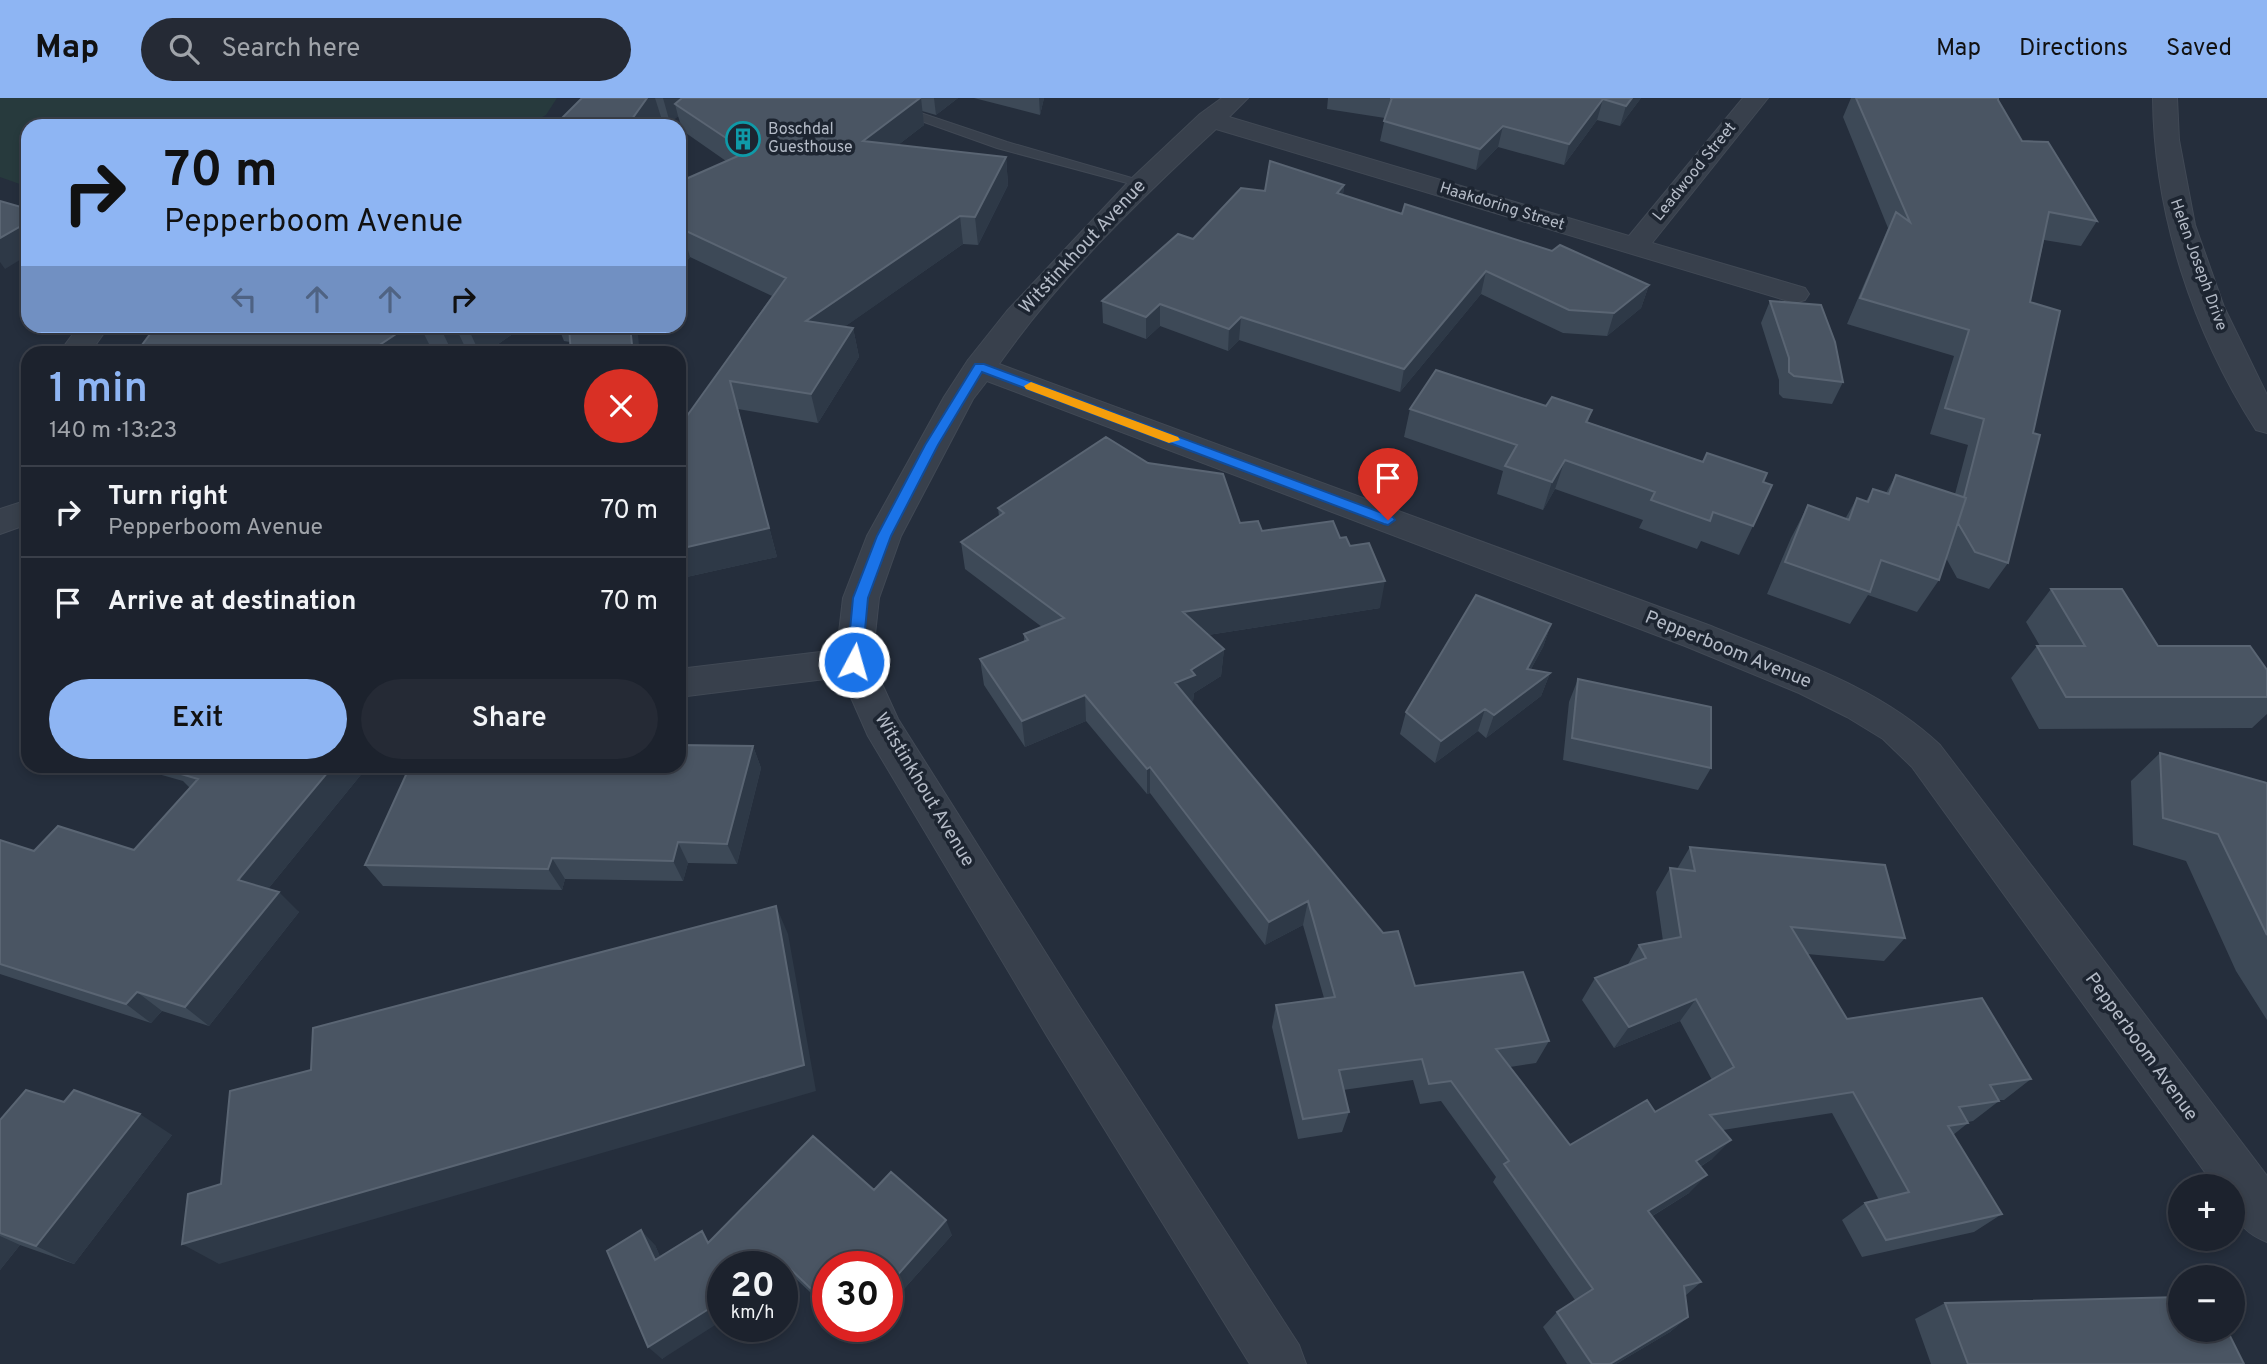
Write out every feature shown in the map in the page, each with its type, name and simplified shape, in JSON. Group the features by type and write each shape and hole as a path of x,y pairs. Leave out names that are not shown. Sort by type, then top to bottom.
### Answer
{"street":[{"name":"Leadwood Street","path":"1635,246 1756,98"},
{"name":"Helen Joseph Drive","path":"2165,98 2164,136 2173,198 2202,285 2243,381 2267,423"},
{"name":"Witstinkhout Avenue","path":"1222,109 1142,183 1017,317 979,367 932,445 884,536 861,598 854,662 882,725 1063,1021 1280,1364"},
{"name":"Haakdoring Street","path":"1222,109 1635,246 1795,294"},
{"name":"Pepperboom Avenue","path":"979,367 1698,636 1812,683 1897,728 1926,756 2267,1217"},
{"path":"0,522 21,514"},
{"path":"686,682 854,662"}],"lane":[{"path":"864,98 1007,148 1142,183"}],"shaded area":[{"path":"0,98 557,98 546,115 538,119 21,119 21,184 0,177"}],"building":[{"path":"582,98 647,98 632,119 561,119"},
{"path":"682,98 920,98 863,141 1006,157 975,217 960,216 806,321 853,328 811,394 730,381 769,528 686,547 686,417 786,278 686,231 686,179 747,152 675,104"},
{"path":"1392,98 1632,98 1626,106 1603,99 1569,144 1503,126 1480,149 1384,121"},
{"path":"1856,98 1998,98 2022,141 2048,142 2097,221 2049,212 2030,302 2060,311 2033,433 2040,435 2008,563 1975,552 1958,523 1984,419 1945,408 1969,330 1860,298 1896,212 1910,222"},
{"path":"1270,161 1344,185 1337,193 1402,214 1405,204 1552,251 1560,245 1649,285 1614,313 1569,310 1486,271 1404,369 1241,317 1229,329 1160,304 1146,317 1102,301 1178,234 1193,239 1241,188 1265,191"},
{"path":"0,201 21,207 21,226 0,238"},
{"path":"1770,301 1821,305 1835,342 1843,382 1794,376 1789,372 1789,358"},
{"path":"151,333 398,333 378,346 141,346"},
{"path":"570,333 631,333 632,345 570,346"},
{"path":"1436,370 1546,406 1552,397 1592,410 1586,422 1703,462 1707,453 1767,473 1763,482 1772,485 1753,526 1713,512 1710,521 1651,500 1655,492 1565,460 1552,482 1505,466 1517,445 1410,409"},
{"path":"1106,437 1148,463 1223,474 1240,523 1258,521 1262,531 1333,521 1340,538 1346,537 1350,546 1369,543 1385,581 1183,612 1224,649 1191,670 1195,675 1175,683 1383,933 1398,931 1415,986 1523,972 1549,1041 1496,1049 1570,1145 1647,1100 1655,1112 1734,1067 1696,999 1629,1027 1595,978 1646,958 1639,945 1681,937 1670,868 1695,871 1690,847 1885,865 1905,938 1791,927 1847,1019 1982,998 2031,1079 1990,1085 1999,1101 1959,1107 1968,1123 1948,1126 2002,1214 1886,1240 1865,1203 1909,1192 1853,1092 1710,1115 1731,1140 1696,1161 1707,1175 1648,1211 1701,1282 1684,1286 1688,1317 1610,1364 1592,1364 1557,1312 1593,1289 1504,1164 1509,1161 1451,1081 1429,1084 1422,1059 1339,1070 1349,1112 1303,1119 1276,1005 1335,997 1308,901 1269,922 1150,767 1147,769 1085,695 1022,721 980,659 1028,640 1024,634 1064,618 961,542 1004,513 998,508"},
{"path":"1896,475 1966,498 1939,580 1881,560 1870,592 1785,562 1808,505 1849,520 1857,498 1868,502 1873,489 1889,494"},
{"path":"2051,589 2122,589 2158,646 2250,646 2267,670 2267,697 2066,697 2037,646 2085,646"},
{"path":"1476,595 1551,624 1527,669 1550,673 1494,715 1485,709 1441,741 1406,712"},
{"path":"1578,679 1711,707 1711,768 1572,738"},
{"path":"686,745 753,746 727,844 678,842 673,861 552,858 548,869 365,865 407,773 686,773"},
{"path":"2160,753 2267,783 2267,935 2218,834 2163,818"},
{"path":"177,773 327,773 238,880 279,892 185,1007 137,992 126,1004 0,964 0,840 34,851 58,826 134,850 198,779"},
{"path":"776,906 804,1065 182,1244 188,1194 221,1184 230,1091 311,1070 313,1028"},
{"path":"26,1090 64,1102 74,1090 140,1114 36,1246 0,1233 0,1120"},
{"path":"813,1136 874,1190 891,1172 946,1220 903,1269 903,1251 812,1251 812,1290 798,1276 798,1251 707,1251 707,1310 648,1347 607,1251 641,1230 655,1260 702,1231 708,1243"},
{"path":"2168,1297 2168,1342 2233,1342 2244,1364 1968,1364 1945,1303"}],"slow traffic":[{"path":"1031,386 1173,440"}],"place":[{"name":"Boschdal Guesthouse","path":"743,139"}],"route":[{"path":"854,662 861,598 884,536 932,445 979,367 1388,520"}]}
